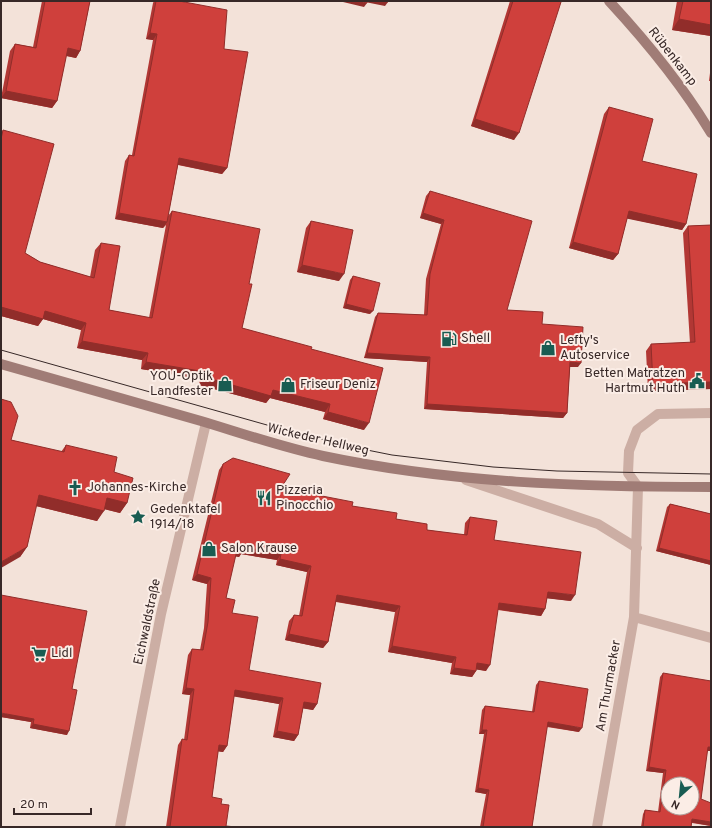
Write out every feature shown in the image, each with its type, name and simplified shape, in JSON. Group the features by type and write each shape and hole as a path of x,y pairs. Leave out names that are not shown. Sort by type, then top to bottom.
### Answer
{"main road":[{"name":"Rübenkamp","path":"609,1 649,48 697,110 711,133"},
{"name":"Wickeder Hellweg","path":"1,364 264,441 322,456 390,469 459,477 552,484 638,487 711,487"}],"street":[{"path":"638,487 628,473 629,451 637,430 658,414 711,413"},
{"name":"Eichwaldstraße","path":"120,827 161,614 206,423"},
{"path":"459,477 598,524 637,548"},
{"name":"Am Thurmacker","path":"597,827 634,617 638,487"},
{"path":"634,617 711,638"}],"building":[{"path":"45,1 90,1 80,51 68,48 57,101 6,91 15,44 36,48"},
{"path":"156,1 179,1 227,10 224,49 248,52 227,168 179,158 167,222 119,213 129,155 134,156 157,34 150,33"},
{"path":"513,1 561,2 519,133 475,119"},
{"path":"683,1 711,1 711,25 679,19"},
{"path":"609,107 653,119 642,161 697,174 686,224 629,211 618,254 573,242"},
{"path":"3,130 54,144 25,253 40,262 94,278 101,243 120,246 109,310 152,318 172,211 260,229 249,284 252,284 242,328 312,347 311,349 383,368 369,423 328,412 330,404 273,390 271,396 204,377 206,372 146,362 148,353 82,341 86,323 45,311 43,319 1,307 1,139"},
{"path":"430,191 532,221 507,310 543,312 542,324 583,327 581,363 570,362 567,413 427,404 430,357 367,353 378,313 427,315 430,274 444,220 423,213"},
{"path":"311,221 353,230 344,274 302,265"},
{"path":"711,225 711,382 653,384 651,344 695,342 688,226"},
{"path":"353,276 380,283 373,311 346,304"},
{"path":"1,399 11,402 18,416 11,440 64,452 66,445 117,457 114,472 133,478 127,503 107,498 104,511 39,495 27,547 1,562"},
{"path":"233,458 290,474 281,488 353,502 352,506 397,513 396,519 427,524 427,530 467,535 470,517 497,521 494,540 581,552 575,595 548,592 545,609 499,603 490,665 477,663 476,671 454,668 456,657 392,646 400,606 337,595 328,642 289,634 294,615 302,616 311,566 280,559 281,554 244,547 243,551 237,550 226,598 235,600 232,613 258,617 249,670 321,683 317,704 304,702 298,735 277,731 283,698 235,690 227,746 219,745 212,797 222,799 221,804 229,805 226,826 236,827 170,827 182,739 187,740 194,689 186,688 192,649 203,650 208,622 211,578 197,574 223,464"},
{"path":"670,504 711,514 711,561 659,548"},
{"name":"Lidl","path":"1,595 87,611 72,689 77,690 69,731 33,724 34,719 1,713"},
{"path":"663,673 711,681 711,747 708,747 701,799 711,803 711,822 692,819 691,827 643,827 645,810 660,812 660,816 700,816 700,776 665,776 666,770 649,767"},
{"path":"539,681 588,689 582,728 548,722 532,827 483,827 489,790 478,788 487,730 482,730 485,706 534,712"}],"tram line":[{"path":"1,350 267,425 352,447 392,455 493,467 557,471 711,474"}],"place":[{"name":"Shell","path":"449,339"},
{"name":"Lefty's Autoservice","path":"548,348"},
{"name":"Betten Matratzen Hartmut Huth","path":"697,381"},
{"name":"YOU-Optik Landfester","path":"225,384"},
{"name":"Friseur Deniz","path":"288,385"},
{"name":"Johannes-Kirche","path":"75,488"},
{"name":"Pizzeria Pinocchio","path":"264,498"},
{"name":"Gedenktafel 1914/18","path":"138,517"},
{"name":"Salon Krause","path":"209,549"},
{"name":"Lidl","path":"39,654"}]}
